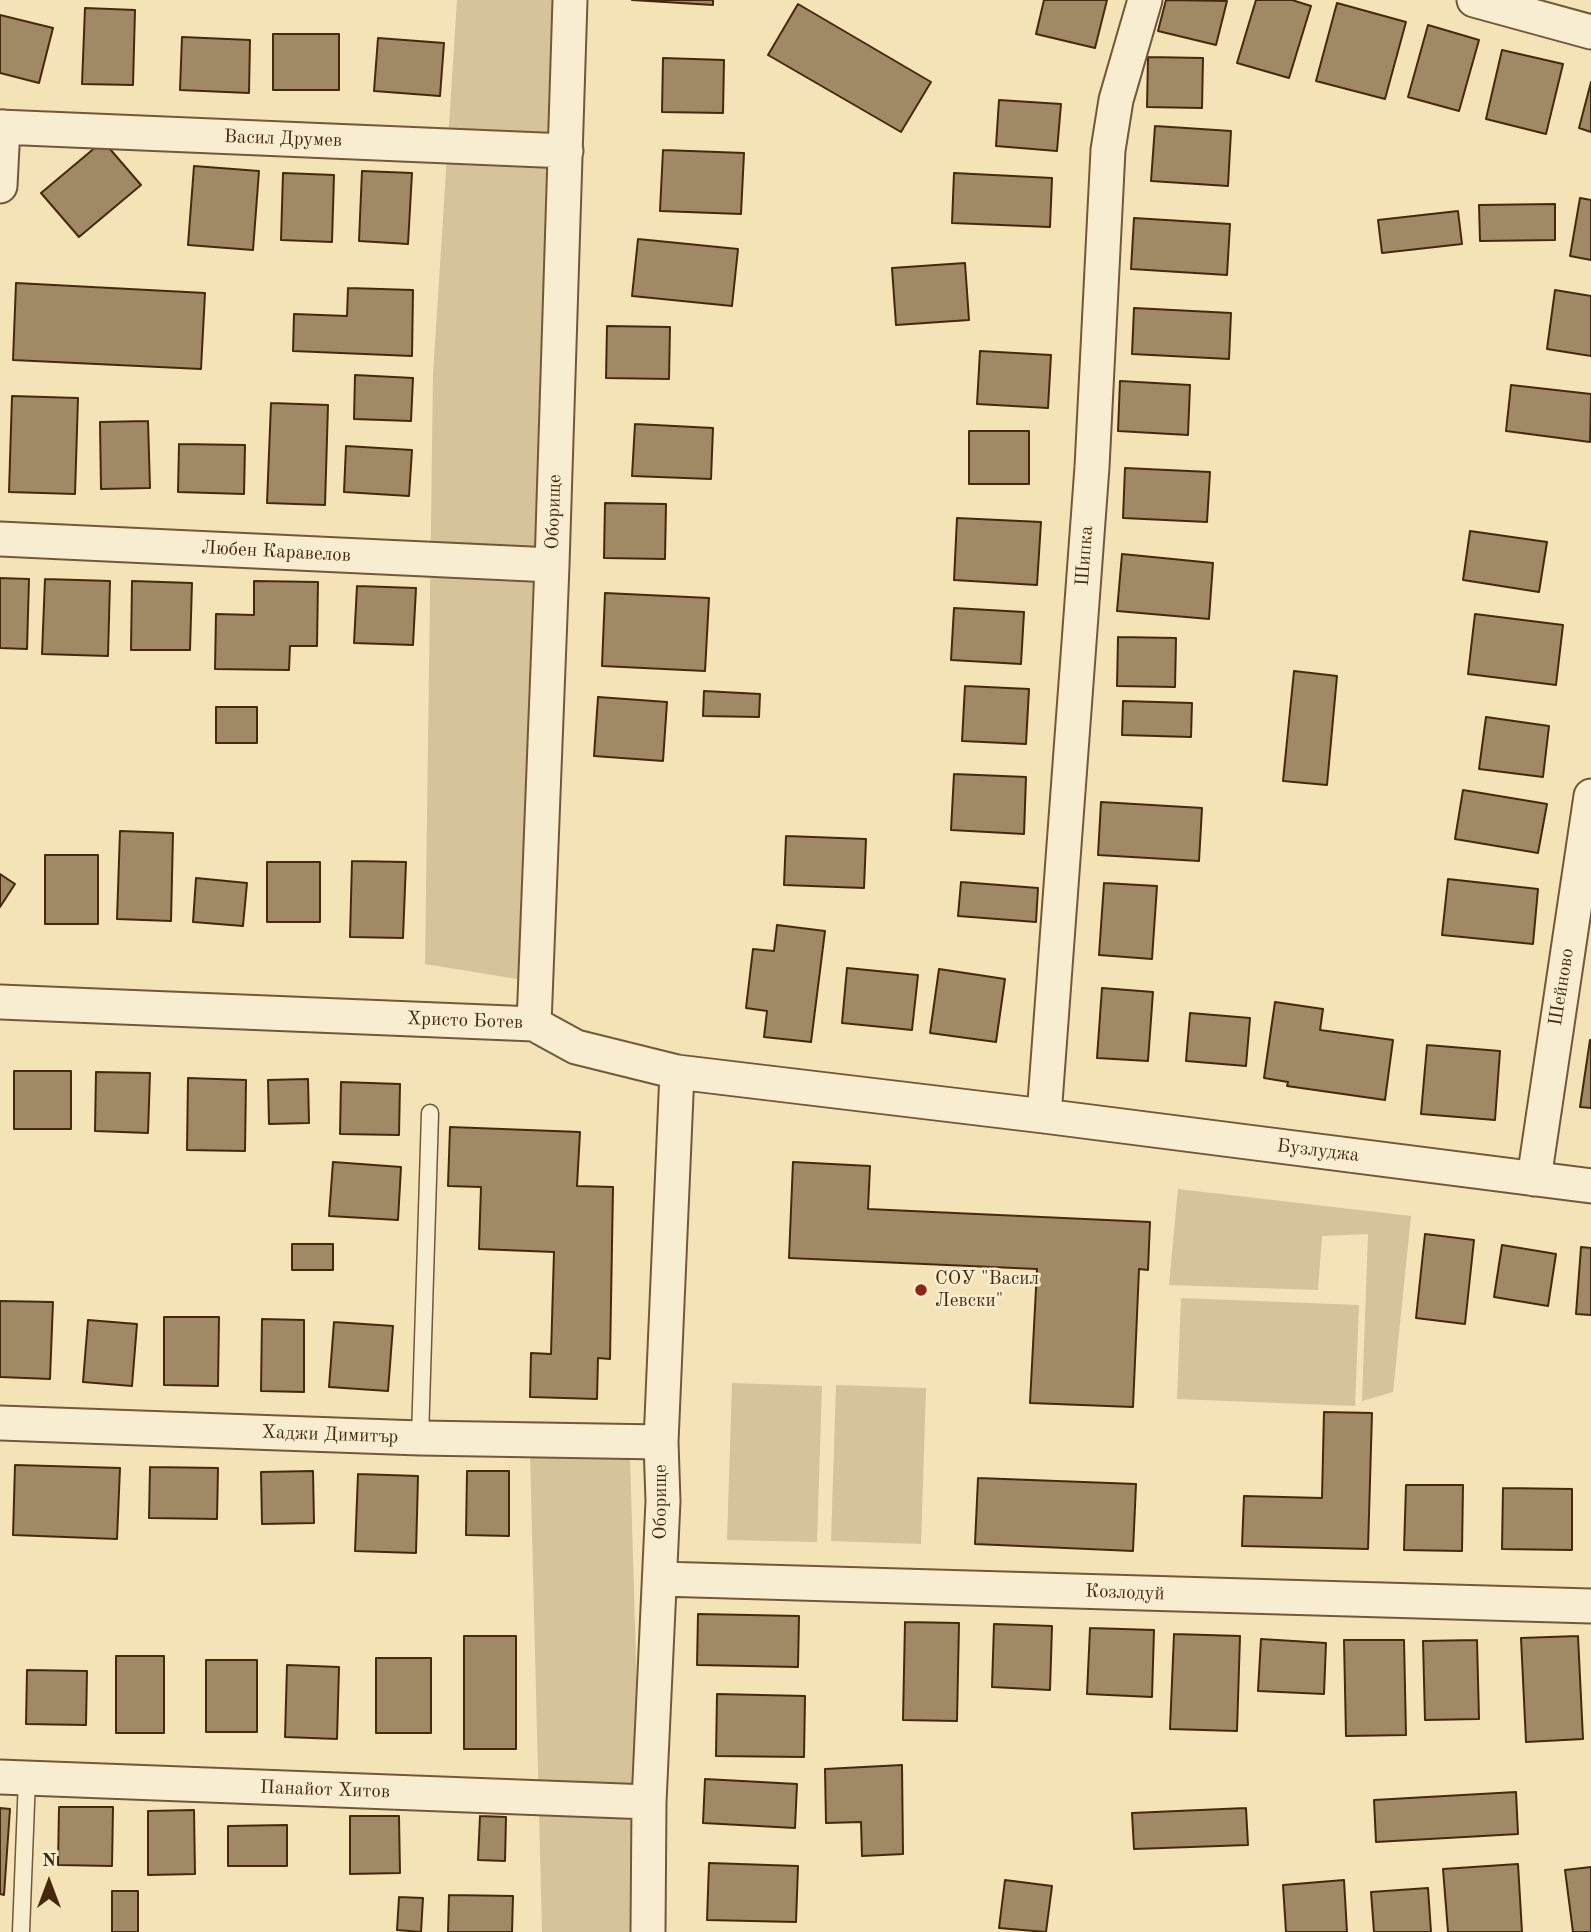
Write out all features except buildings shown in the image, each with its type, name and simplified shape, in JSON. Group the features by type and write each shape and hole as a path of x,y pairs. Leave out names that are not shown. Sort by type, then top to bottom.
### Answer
{"street":[{"name":"Оборище","path":"534,1024 570,0"},
{"name":"Шипка","path":"1044,1115 1091,481 1108,150 1116,100 1145,0"},
{"path":"1474,0 1591,32"},
{"name":"Васил Друмев","path":"1,127 566,151"},
{"path":"0,186 1,127"},
{"name":"Любен Каравелов","path":"0,539 552,565"},
{"name":"Шейново","path":"1534,1178 1591,796"},
{"name":"Христо Ботев","path":"0,1002 534,1024 576,1047 677,1072 1044,1115"},
{"name":"Оборище","path":"648,1932 649,1802 663,1501 661,1442 677,1072"},
{"name":"Бузлуджа","path":"1044,1115 1591,1186"},
{"name":"Хаджи Димитър","path":"0,1423 420,1438 661,1442"},
{"name":"Козлодуй","path":"660,1579 1591,1606"},
{"name":"Панайот Хитов","path":"14,1777 649,1802"}],"lane":[{"path":"420,1438 430,1112"},
{"path":"14,1777 21,1932"}],"shaded area":[{"path":"457,0 579,0 535,982 425,964 433,374"},
{"path":"1178,1189 1411,1216 1393,1392 1362,1401 1368,1234 1322,1236 1318,1290 1169,1285"},
{"path":"1181,1298 1359,1305 1355,1406 1177,1399"},
{"path":"732,1383 822,1386 817,1542 727,1540"},
{"path":"836,1385 926,1388 921,1544 831,1541"},
{"path":"530,1452 630,1455 644,1932 542,1932"}],"place":[{"name":"СОУ \"Васил Левски\"","path":"921,1290"}]}
